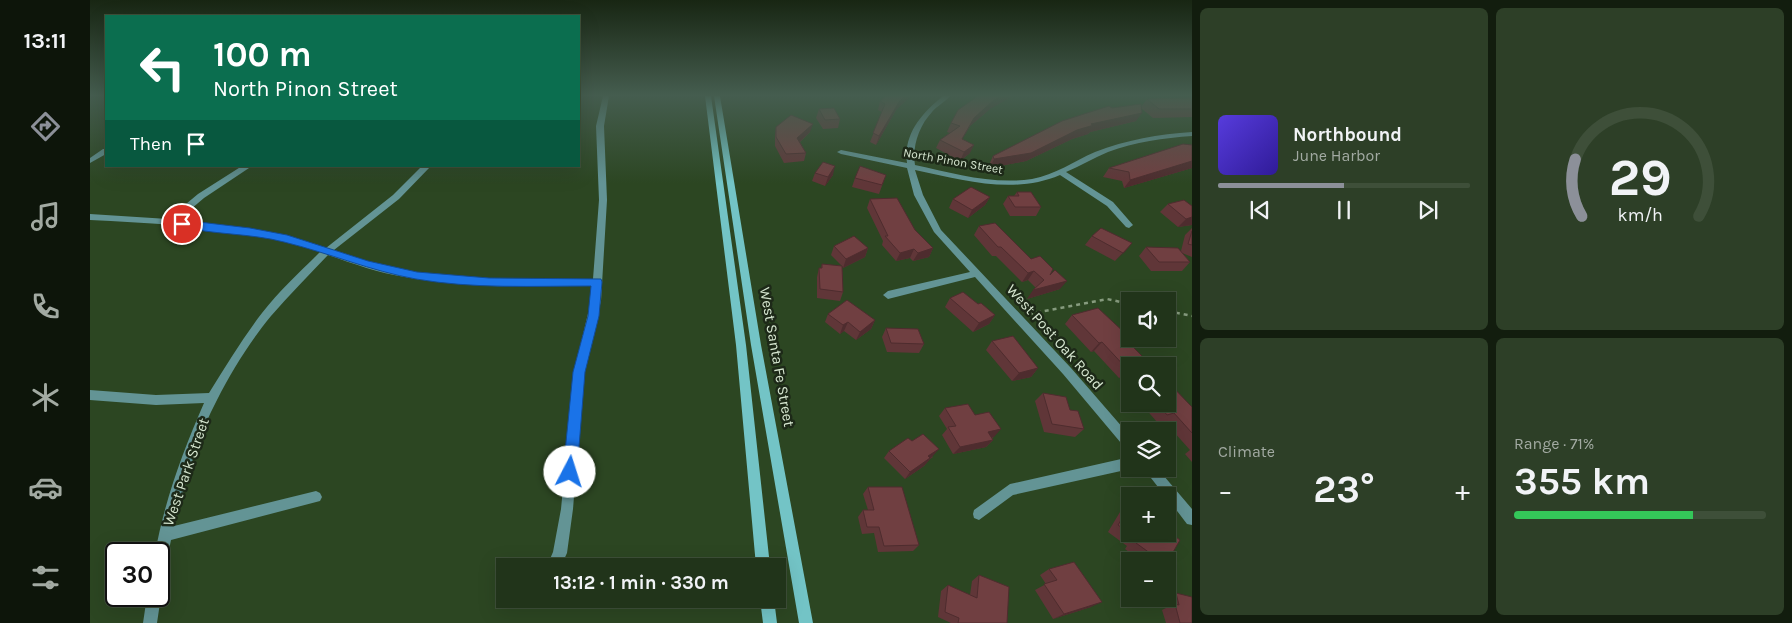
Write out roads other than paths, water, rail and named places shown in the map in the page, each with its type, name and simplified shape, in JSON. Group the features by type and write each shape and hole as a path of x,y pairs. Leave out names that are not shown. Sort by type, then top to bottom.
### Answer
{"street":[{"path":"558,558 567,510 579,372 594,316 603,200 600,125"},
{"name":"West Santa Fe Street","path":"712,125 741,346 762,558"},
{"name":"West Santa Fe Street","path":"722,125 756,345 806,623"},
{"name":"West Post Oak Road","path":"918,125 910,145 910,168 913,184 928,217 938,232 975,274 1067,372 1121,435"},
{"name":"North Pinon Street","path":"841,152 910,168 969,179 1006,183 1043,179 1119,146 1149,139 1192,134"},
{"path":"90,161 105,152"},
{"path":"170,222 201,196 246,167"},
{"name":"West Park Street","path":"164,542 192,446 212,398 237,357 266,316 288,290 326,252 396,197 426,167"},
{"path":"1060,172 1110,204 1129,225"},
{"path":"90,217 170,222 250,232 287,239 403,274 432,278 489,282 597,282"},
{"path":"888,295 975,274"},
{"path":"90,395 156,400 212,398"},
{"path":"978,514 1010,490 1121,465"},
{"path":"1157,477 1192,519"},
{"name":"West Park Street","path":"165,535 316,497"},
{"path":"150,623 152,607"},
{"path":"768,608 770,623"}]}
